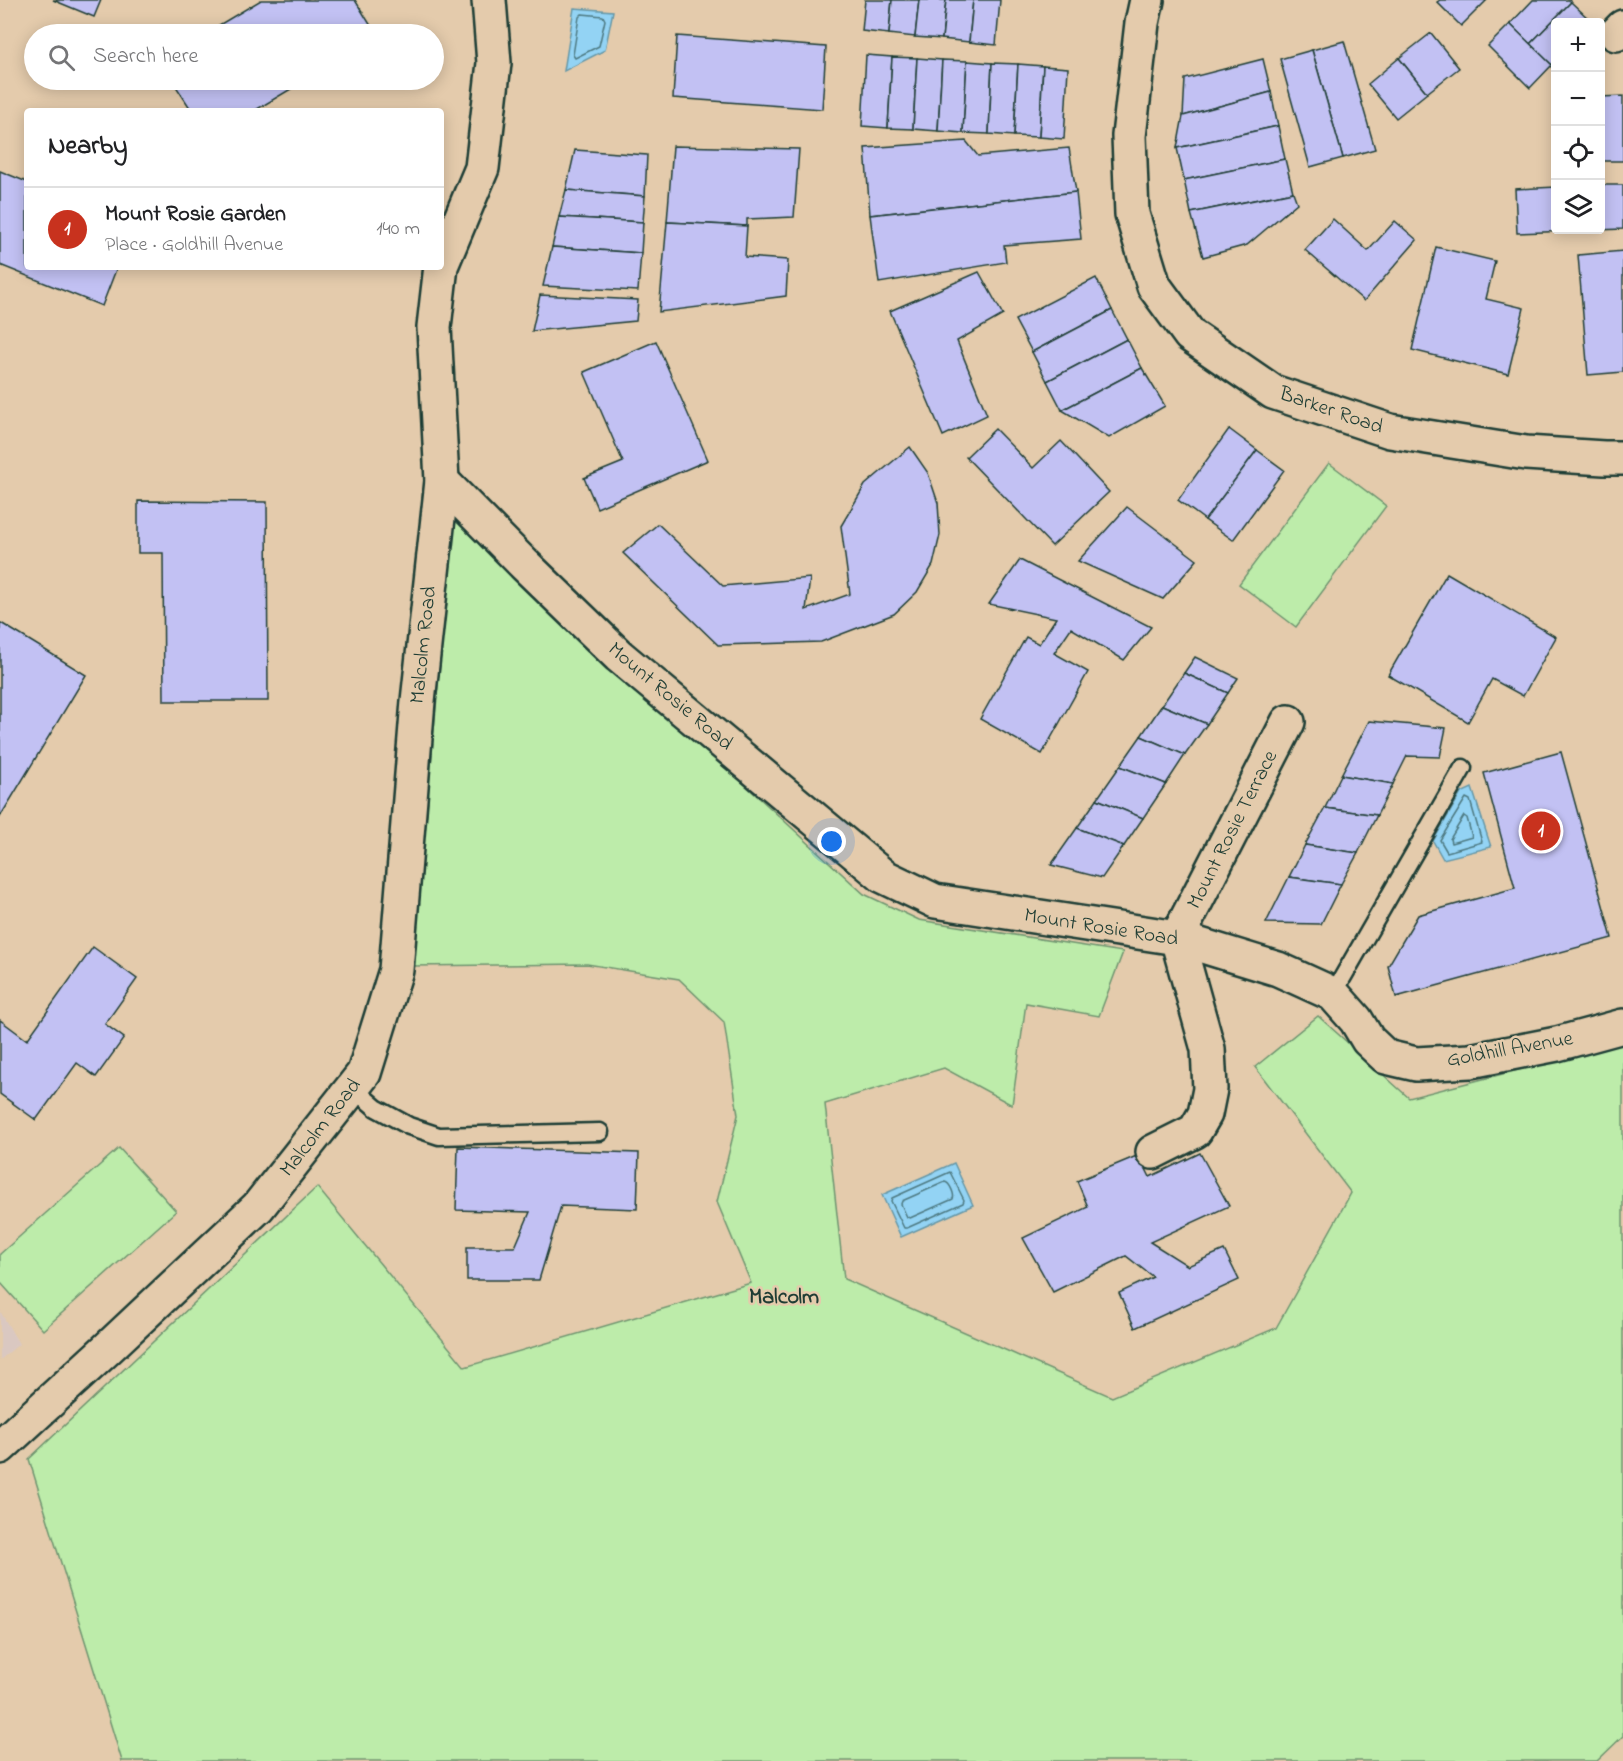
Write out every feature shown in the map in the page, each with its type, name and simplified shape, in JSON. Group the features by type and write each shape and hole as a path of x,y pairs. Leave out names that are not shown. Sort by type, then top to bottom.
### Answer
{"street":[{"path":"444,259 482,168 494,63 489,0"},
{"name":"Barker Road","path":"1147,0 1142,23 1129,136 1132,214 1154,286 1190,335 1273,392 1390,431 1526,453 1604,459 1623,458"},
{"path":"441,270 434,327 442,481"},
{"name":"Mount Rosie Road","path":"442,481 619,656 884,876 935,901 1177,938 1278,969 1333,994 1356,1020 1368,1040"},
{"name":"Malcolm Road","path":"0,1447 258,1207 364,1073 396,970 418,701 442,481"},
{"name":"Mount Rosie Terrace","path":"1177,938 1288,722"},
{"path":"1153,1152 1195,1131 1205,1113 1210,1089 1208,1049 1177,938"},
{"name":"Goldhill Avenue","path":"1368,1040 1386,1057 1416,1064 1470,1061 1557,1044 1623,1026"}],"lane":[{"path":"1333,994 1463,768"},
{"path":"353,1088 376,1108 409,1126 439,1136 600,1132"}],"shaded area":[{"path":"0,1311 19,1344 0,1360"}],"green space":[{"path":"1329,463 1386,506 1296,627 1239,584"},
{"path":"453,517 864,894 919,920 1123,952 1099,1016 1026,1003 1012,1105 944,1068 825,1104 844,1279 1112,1397 1276,1328 1351,1193 1255,1067 1318,1016 1409,1098 1623,1043 1623,1736 1597,1761 122,1761 29,1459 317,1187 465,1367 751,1283 717,1202 738,1115 724,1022 679,979 587,964 413,966"},
{"path":"119,1148 176,1211 43,1330 0,1282 0,1254"}],"water":[{"path":"574,8 613,11 605,50 564,71"},
{"path":"1472,788 1491,847 1443,859 1433,841 1461,793"},
{"path":"954,1163 973,1205 901,1237 882,1195"}],"building":[{"path":"53,0 101,0 94,17"},
{"path":"261,0 355,0 370,24 221,24"},
{"path":"865,0 892,0 889,34 862,31"},
{"path":"892,0 919,0 915,37 889,34"},
{"path":"919,0 946,0 942,39 915,37"},
{"path":"946,0 973,0 969,42 942,39"},
{"path":"973,0 1000,0 996,45 969,42"},
{"path":"1440,0 1487,0 1461,26 1437,2"},
{"path":"1533,0 1569,0 1571,2 1555,18 1551,18 1551,22 1530,44 1510,24"},
{"path":"1571,2 1588,18 1555,18"},
{"path":"1551,22 1551,64 1530,44"},
{"path":"1510,24 1551,66 1530,88 1488,46"},
{"path":"1431,33 1459,68 1427,93 1399,58"},
{"path":"677,36 826,47 822,109 673,98"},
{"path":"1344,41 1375,149 1343,158 1312,50"},
{"path":"1312,50 1343,158 1310,167 1280,59"},
{"path":"866,55 892,57 888,128 862,126"},
{"path":"892,57 917,58 913,129 888,128"},
{"path":"917,58 942,60 938,131 913,129"},
{"path":"1399,58 1427,93 1396,118 1368,84"},
{"path":"1263,59 1271,92 1183,116 1185,79"},
{"path":"942,60 967,61 963,133 938,131"},
{"path":"967,61 992,63 989,134 963,133"},
{"path":"992,63 1018,64 1014,136 989,134"},
{"path":"1018,64 1043,66 1039,137 1014,136"},
{"path":"1043,66 1068,68 1064,139 1039,137"},
{"path":"178,90 289,90 259,108 190,108"},
{"path":"1271,92 1278,126 1177,148 1183,116"},
{"path":"1623,96 1623,161 1605,161 1605,97"},
{"path":"1278,126 1285,159 1184,180 1177,148"},
{"path":"966,141 978,156 1069,148 1076,192 870,215 865,148"},
{"path":"673,146 799,149 794,217 747,219 747,226 667,222"},
{"path":"575,150 647,155 645,196 566,190"},
{"path":"1285,159 1293,192 1191,213 1184,180"},
{"path":"0,171 24,181 24,270 116,270 102,306 0,265"},
{"path":"1605,185 1623,185 1623,229 1605,230"},
{"path":"1551,187 1551,232 1517,233 1515,189"},
{"path":"566,190 645,196 643,222 559,217"},
{"path":"1076,192 1081,239 1004,245 1006,262 879,283 870,215"},
{"path":"1293,192 1297,203 1247,245 1203,257 1191,213"},
{"path":"559,217 643,222 641,253 552,247"},
{"path":"1333,219 1368,251 1395,221 1417,240 1364,301 1305,250"},
{"path":"667,222 747,226 745,257 788,260 786,296 659,312"},
{"path":"552,247 641,253 638,291 543,286"},
{"path":"1436,247 1495,261 1486,299 1524,308 1508,374 1412,350"},
{"path":"1623,251 1623,372 1588,375 1578,255"},
{"path":"979,272 1003,315 957,341 987,415 943,436 890,311"},
{"path":"1096,278 1112,310 1032,352 1015,320"},
{"path":"540,295 638,300 636,321 532,331"},
{"path":"1112,310 1127,339 1047,381 1032,352"},
{"path":"1127,339 1142,368 1062,410 1047,381"},
{"path":"656,341 708,460 597,508 584,478 623,462 584,372"},
{"path":"1142,368 1165,406 1109,438 1062,410"},
{"path":"995,429 1033,468 1061,441 1109,492 1052,546 966,457"},
{"path":"1229,429 1257,450 1205,520 1178,500"},
{"path":"910,447 928,473 938,503 940,535 933,565 917,592 894,614 821,642 718,645 623,553 658,524 723,586 810,578 806,610 850,594 841,526 865,485"},
{"path":"1257,450 1284,470 1233,540 1205,520"},
{"path":"138,501 267,502 268,701 164,701 163,553 138,553"},
{"path":"1127,507 1197,560 1163,599 1078,561"},
{"path":"1020,560 1151,627 1124,660 1071,628 1054,653 1088,672 1042,754 980,719 1026,637 1039,644 1056,618 989,604"},
{"path":"1447,573 1556,637 1523,696 1492,679 1468,722 1388,675"},
{"path":"1,623 86,675 0,817 0,625"},
{"path":"1195,657 1238,678 1228,693 1184,673"},
{"path":"1184,673 1228,693 1207,724 1162,705"},
{"path":"1162,705 1207,724 1185,755 1141,736"},
{"path":"1369,721 1446,728 1440,757 1407,756 1393,784 1341,775"},
{"path":"1141,736 1185,755 1166,784 1120,766"},
{"path":"1561,752 1612,938 1396,997 1388,966 1418,915 1515,888 1484,773"},
{"path":"1120,766 1166,784 1143,818 1097,799"},
{"path":"1341,775 1393,784 1377,815 1325,808"},
{"path":"1097,799 1143,818 1124,846 1077,828"},
{"path":"1325,808 1377,815 1358,853 1305,845"},
{"path":"1077,828 1124,846 1102,878 1051,865"},
{"path":"1305,845 1358,853 1341,884 1289,877"},
{"path":"1289,877 1341,884 1321,924 1266,923"},
{"path":"93,947 137,979 105,1024 124,1038 96,1077 77,1063 36,1120 0,1094 0,1020 27,1040"},
{"path":"458,1147 639,1153 637,1209 561,1206 539,1280 467,1280 467,1247 515,1247 530,1212 456,1210"},
{"path":"1200,1153 1229,1206 1150,1242 1188,1266 1224,1250 1239,1280 1135,1328 1119,1293 1153,1277 1126,1256 1053,1292 1023,1238 1088,1207 1077,1181 1139,1155 1150,1177"}],"place":[{"name":"Mount Rosie Garden","path":"1541,831"}],"district":[{"name":"Malcolm","path":"784,1298"}]}
